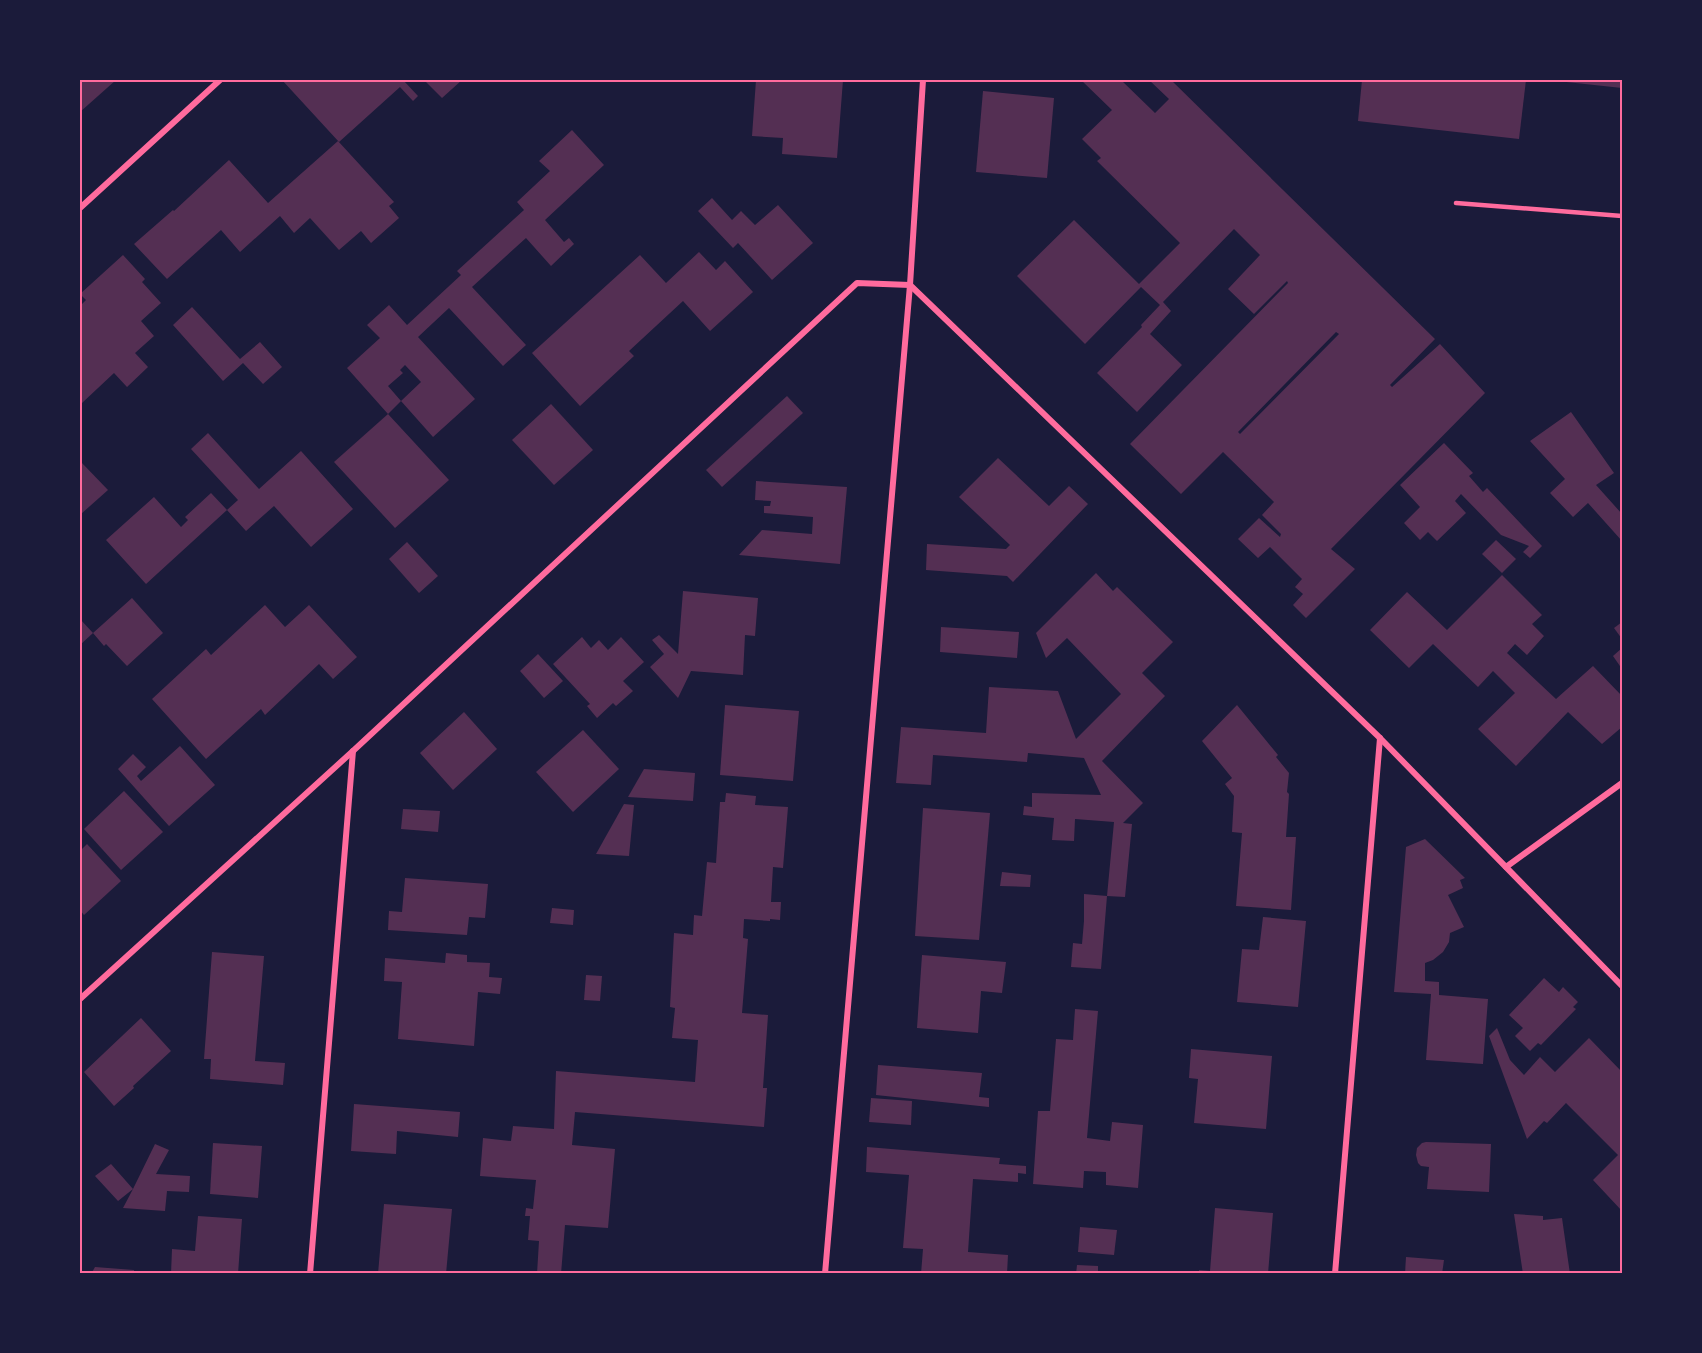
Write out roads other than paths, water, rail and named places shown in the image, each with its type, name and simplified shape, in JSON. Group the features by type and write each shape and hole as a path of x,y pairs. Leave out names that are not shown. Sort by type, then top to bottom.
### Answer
{"street":[{"path":"80,208 220,80"},
{"path":"825,1274 910,285 923,80"},
{"path":"80,999 353,751 857,283 910,285 1380,738 1623,986"},
{"path":"1335,1274 1380,738"},
{"path":"310,1274 353,751"},
{"path":"1506,867 1623,783"}],"lane":[{"path":"1456,203 1623,216"}]}
